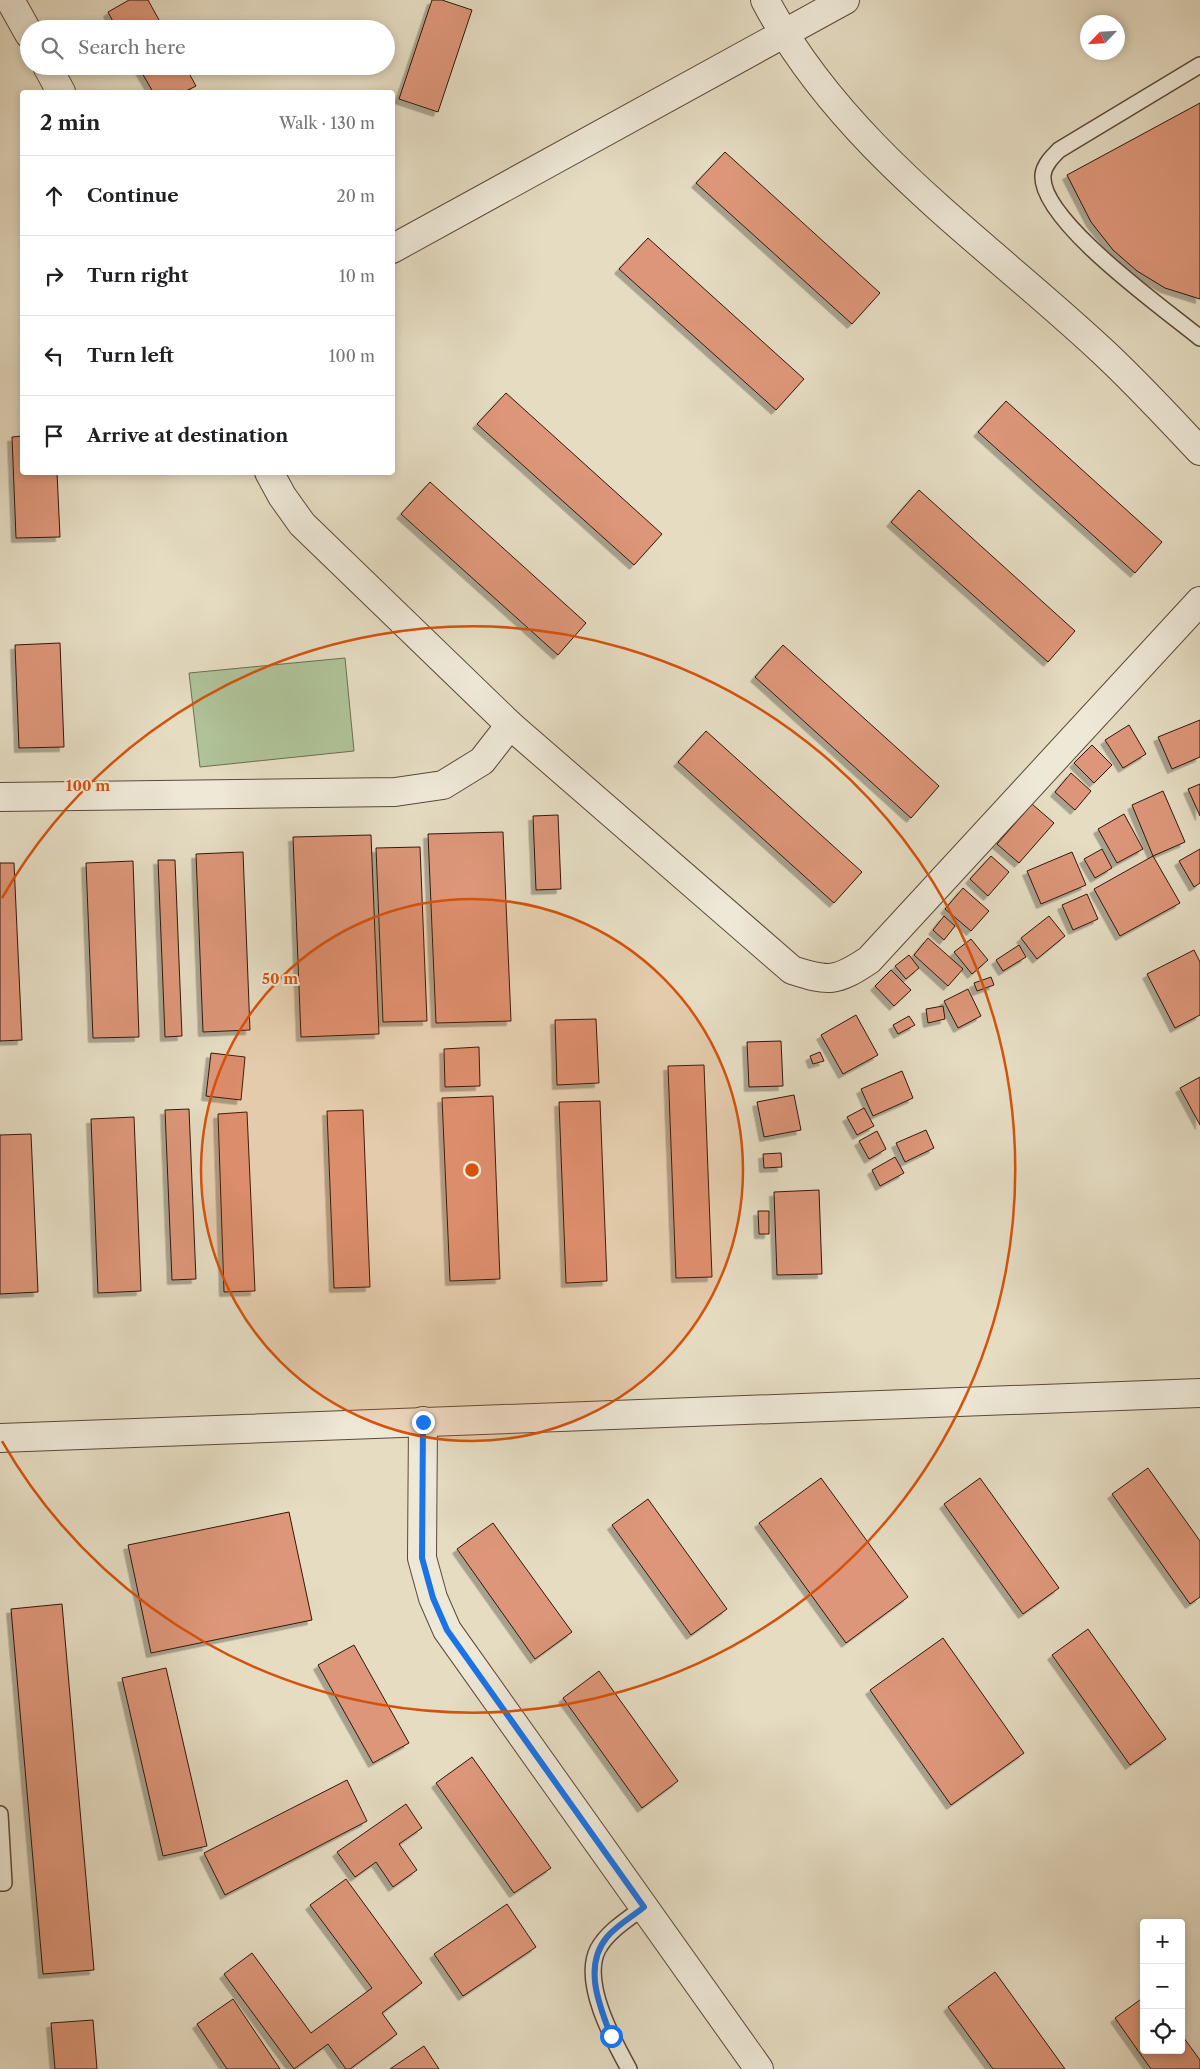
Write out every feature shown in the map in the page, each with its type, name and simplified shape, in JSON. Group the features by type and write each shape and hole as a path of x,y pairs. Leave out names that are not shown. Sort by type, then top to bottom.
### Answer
{"street":[{"path":"10,0 21,20"},
{"path":"765,0 782,34 844,113 924,196 1100,348 1200,451"},
{"path":"395,247 845,0"},
{"path":"52,75 60,90"},
{"path":"271,475 282,496 302,524 510,725 792,970 820,979 846,976 869,960 1200,601"},
{"path":"0,797 395,792 443,784 451,780 482,761 510,725"},
{"path":"0,1438 1200,1392"},
{"path":"423,1422 422,1558 433,1598 447,1630 759,2069"}],"lane":[{"path":"1200,65 1059,150 1048,162 1043,176 1046,189 1055,206 1085,244 1200,338"},
{"path":"0,1814 4,1883 0,1883"},
{"path":"629,2069 611,2036 598,2001 594,1976 598,1950 608,1935 644,1907"}],"green space":[{"path":"345,658 354,751 200,767 189,673"}],"building":[{"path":"129,0 148,0 159,20 112,20 108,12"},
{"path":"432,0 442,0 472,10 438,112 399,99"},
{"path":"143,75 190,75 196,86 188,90 152,90"},
{"path":"1200,103 1200,299 1165,288 1137,271 1113,250 1091,222 1067,175"},
{"path":"725,152 880,293 852,324 696,183"},
{"path":"648,238 804,379 776,410 619,269"},
{"path":"506,393 662,534 634,565 477,424"},
{"path":"1006,401 1162,542 1135,573 978,432"},
{"path":"20,436 20,475 57,475 60,537 16,538 12,437"},
{"path":"430,482 586,623 558,655 401,514"},
{"path":"919,490 1075,631 1048,662 891,522"},
{"path":"60,643 64,747 19,748 15,645"},
{"path":"783,645 939,786 911,818 755,677"},
{"path":"1200,720 1200,757 1172,769 1158,737"},
{"path":"1129,725 1146,754 1123,768 1105,740"},
{"path":"706,731 862,872 834,903 678,762"},
{"path":"1092,745 1112,765 1094,783 1074,763"},
{"path":"1071,773 1091,791 1075,810 1055,792"},
{"path":"1200,784 1200,816 1188,789"},
{"path":"1163,791 1185,842 1153,856 1132,805"},
{"path":"1032,804 1054,823 1019,863 997,844"},
{"path":"1124,814 1143,849 1117,863 1098,829"},
{"path":"558,815 561,889 536,890 533,816"},
{"path":"503,832 511,1021 436,1023 428,834"},
{"path":"371,835 379,1034 301,1037 293,837"},
{"path":"420,847 427,1021 383,1022 376,848"},
{"path":"1102,849 1112,868 1095,878 1084,859"},
{"path":"1200,849 1200,883 1194,887 1179,861"},
{"path":"243,852 250,1030 203,1032 196,854"},
{"path":"1072,852 1086,885 1041,904 1027,871"},
{"path":"991,856 1009,872 988,896 970,879"},
{"path":"1153,856 1180,903 1120,936 1094,889"},
{"path":"158,860 175,860 182,1036 165,1037"},
{"path":"133,861 139,1037 93,1038 86,863"},
{"path":"0,863 14,863 22,1040 0,1041"},
{"path":"963,888 989,911 971,931 945,909"},
{"path":"1087,894 1098,919 1073,930 1062,905"},
{"path":"944,916 955,926 944,940 933,930"},
{"path":"1049,916 1065,936 1037,959 1021,938"},
{"path":"928,938 963,969 948,986 914,955"},
{"path":"971,939 988,960 972,974 954,952"},
{"path":"1019,945 1026,957 1003,971 996,960"},
{"path":"1194,950 1200,962 1200,1015 1175,1028 1147,974"},
{"path":"909,955 919,968 906,979 895,966"},
{"path":"891,970 911,990 894,1006 875,986"},
{"path":"991,977 994,985 977,991 974,983"},
{"path":"968,989 981,1016 958,1028 944,1001"},
{"path":"943,1006 945,1019 928,1023 926,1009"},
{"path":"856,1015 878,1055 843,1074 821,1035"},
{"path":"909,1016 915,1025 898,1034 893,1025"},
{"path":"596,1019 599,1083 557,1085 555,1020"},
{"path":"781,1041 783,1086 749,1087 747,1042"},
{"path":"479,1047 480,1086 445,1087 444,1049"},
{"path":"820,1052 824,1061 813,1064 810,1056"},
{"path":"211,1053 245,1057 241,1100 206,1096"},
{"path":"704,1065 712,1277 676,1278 668,1066"},
{"path":"902,1071 913,1098 873,1116 861,1089"},
{"path":"1200,1077 1200,1125 1180,1088"},
{"path":"794,1095 801,1130 764,1137 757,1102"},
{"path":"493,1096 500,1279 450,1281 442,1098"},
{"path":"600,1101 607,1281 566,1283 559,1102"},
{"path":"864,1108 874,1126 857,1135 847,1117"},
{"path":"189,1109 196,1279 172,1280 165,1110"},
{"path":"363,1110 370,1287 334,1288 327,1111"},
{"path":"247,1112 255,1291 224,1292 218,1114"},
{"path":"134,1117 141,1291 98,1293 91,1119"},
{"path":"926,1130 934,1148 905,1162 896,1143"},
{"path":"877,1131 886,1149 869,1159 859,1141"},
{"path":"31,1134 38,1292 0,1294 0,1135"},
{"path":"781,1153 782,1167 764,1168 763,1154"},
{"path":"895,1157 904,1173 880,1186 872,1170"},
{"path":"819,1190 822,1274 777,1275 774,1192"},
{"path":"758,1211 769,1211 769,1234 759,1234"},
{"path":"1148,1468 1200,1541 1200,1597 1190,1604 1112,1494"},
{"path":"821,1478 908,1597 846,1643 759,1523"},
{"path":"980,1478 1059,1588 1023,1614 944,1504"},
{"path":"648,1499 727,1609 691,1635 612,1525"},
{"path":"289,1512 312,1620 151,1653 128,1545"},
{"path":"493,1523 572,1632 535,1659 457,1549"},
{"path":"62,1604 94,1970 43,1974 11,1609"},
{"path":"1088,1629 1166,1739 1130,1765 1052,1655"},
{"path":"943,1638 1024,1753 951,1805 870,1690"},
{"path":"354,1645 409,1743 373,1763 318,1665"},
{"path":"166,1668 207,1846 163,1856 122,1678"},
{"path":"599,1671 678,1781 642,1808 563,1698"},
{"path":"472,1757 551,1868 514,1893 436,1783"},
{"path":"347,1780 367,1821 225,1895 204,1853"},
{"path":"406,1804 422,1828 399,1844 417,1870 393,1887 376,1862 355,1877 337,1852"},
{"path":"346,1879 422,1983 382,2013 397,2034 350,2069 346,2069 328,2044 294,2069 224,1974 252,1953 311,2033 372,1988 310,1905"},
{"path":"507,1904 536,1947 463,1996 434,1954"},
{"path":"995,1972 1065,2069 993,2069 948,2007"},
{"path":"233,1999 280,2069 227,2069 197,2024"},
{"path":"1140,2000 1140,2053 1115,2018"},
{"path":"93,2020 97,2069 55,2069 51,2023"},
{"path":"1185,2039 1200,2060 1200,2069 1151,2069 1140,2054 1185,2054"},
{"path":"424,2046 439,2069 390,2069"}],"route":[{"path":"423,1422 422,1558 433,1598 447,1630 644,1907 608,1935 598,1950 594,1976 598,2001 611,2036"}]}
